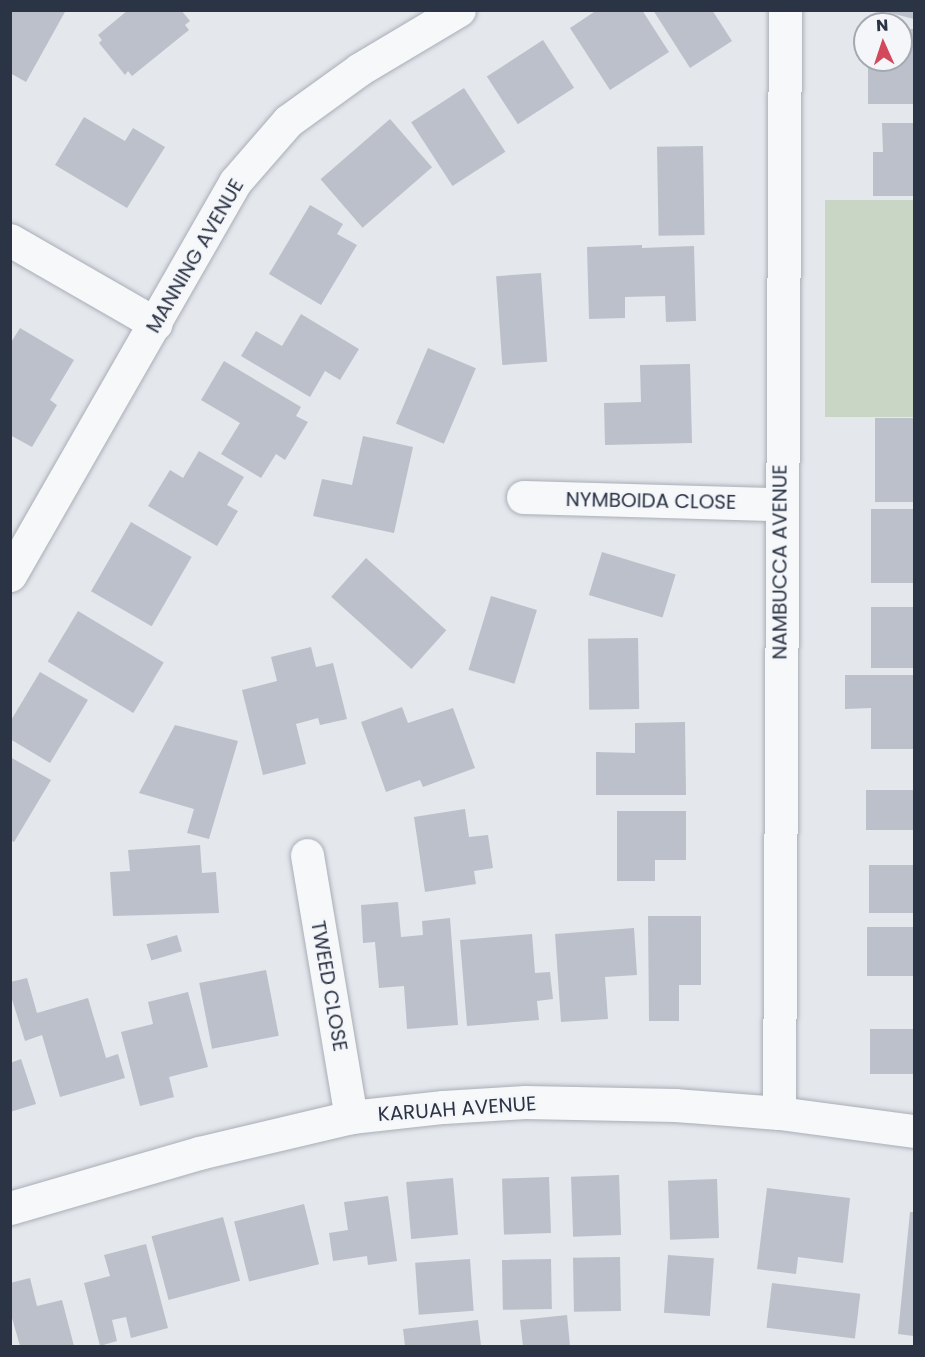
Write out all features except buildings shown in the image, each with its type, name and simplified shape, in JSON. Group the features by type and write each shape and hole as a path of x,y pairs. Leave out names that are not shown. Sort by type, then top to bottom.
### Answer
{"street":[{"name":"MANNING AVENUE","path":"10,575 156,324 235,182 288,120 360,69 459,10"},
{"name":"NAMBUCCA AVENUE","path":"779,1113 780,504 785,10"},
{"path":"10,240 156,324"},
{"name":"NYMBOIDA CLOSE","path":"523,497 780,504"},
{"name":"TWEED CLOSE","path":"307,855 351,1117"},
{"name":"KARUAH AVENUE","path":"10,1208 199,1153 351,1117 525,1102 675,1105 779,1113 915,1131"}],"green space":[{"path":"825,200 914,200 914,417 825,417"}]}
